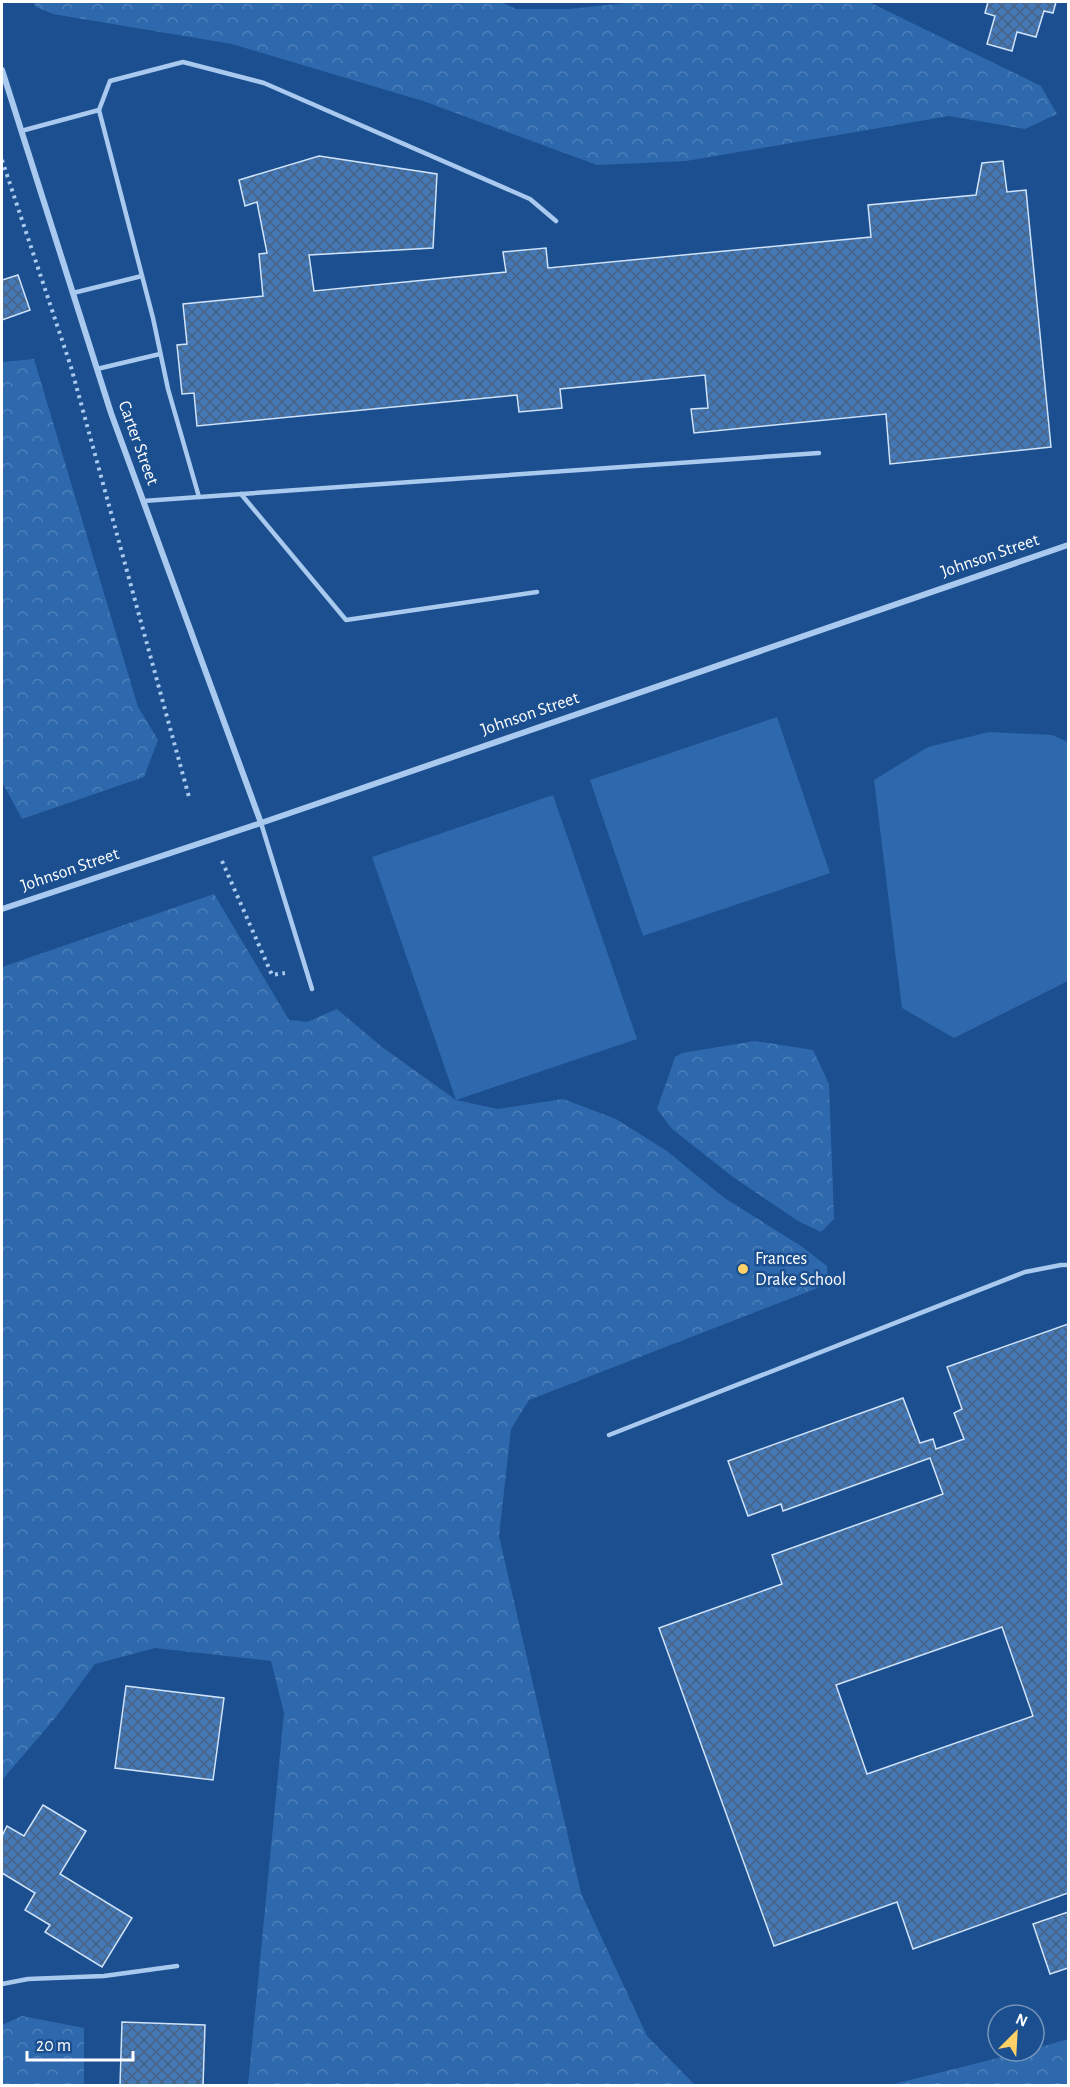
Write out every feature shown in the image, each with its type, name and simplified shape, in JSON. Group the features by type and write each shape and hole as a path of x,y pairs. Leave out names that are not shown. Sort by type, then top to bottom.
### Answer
{"street":[{"name":"Carter Street","path":"2,70 97,369 261,823"},
{"name":"Johnson Street","path":"2,909 261,823 1068,545"}],"lane":[{"path":"199,497 168,389 142,276 99,110 110,81 183,62 264,83 530,199 556,221"},
{"path":"21,131 99,110"},
{"path":"73,293 142,276"},
{"path":"97,369 160,354"},
{"path":"143,501 819,453"},
{"path":"241,494 346,620 537,592"},
{"path":"261,823 312,989"},
{"path":"609,1435 1025,1272 1068,1265"},
{"path":"2,1984 28,1979 104,1976 177,1966"}],"path":[{"path":"2,160 70,367 189,797"},
{"path":"222,861 272,975 293,971"}],"green space":[{"path":"33,2 501,2 516,9 570,9 634,2 869,2 1041,86 1057,114 1025,129 949,116 686,161 597,165 423,101 232,44 53,14 36,7"},
{"path":"34,359 138,707 158,740 144,777 22,819 2,782 2,362"},
{"path":"777,717 830,873 643,936 590,780"},
{"path":"989,732 1052,735 1068,742 1068,981 954,1038 902,1008 874,780 928,747"},
{"path":"553,795 637,1039 456,1100 372,857"},
{"path":"214,894 289,1020 307,1022 337,1009 382,1047 456,1100 498,1109 563,1099 616,1119 667,1151 723,1197 801,1246 827,1266 828,1284 529,1400 511,1429 499,1536 581,1893 647,2036 695,2085 248,2085 284,1713 271,1661 155,1648 95,1664 56,1717 2,1780 2,967"},
{"path":"755,1041 813,1050 829,1084 834,1219 821,1232 798,1221 733,1177 672,1129 657,1109 675,1057 682,1053"},
{"path":"22,2016 84,2028 84,2085 2,2085 2,2025"},
{"path":"1068,2039 1068,2085 890,2085 986,2061 986,2063 1046,2063 1046,2045"}],"building":[{"path":"988,2 1056,2 1053,13 1044,11 1036,37 1017,32 1012,51 987,44 995,16 985,13"},
{"path":"319,156 437,174 433,248 309,255 314,291 506,272 503,252 546,248 548,268 871,237 868,205 976,195 982,163 1003,161 1007,192 1026,190 1051,447 890,464 886,414 694,433 691,409 708,408 705,375 560,389 562,408 519,412 517,395 197,426 194,393 182,394 177,345 187,344 183,304 263,296 259,254 267,253 257,202 245,206 239,180"},
{"path":"18,275 30,310 2,320 2,280"},
{"path":"1068,1324 1068,1893 913,1949 897,1902 774,1946 659,1628 782,1584 772,1555 943,1494 930,1458 783,1511 781,1504 748,1516 728,1461 903,1398 920,1443 933,1439 936,1449 964,1439 954,1413 962,1409 947,1367","holes":["1002,1627 1033,1716 867,1774 836,1685"]},
{"path":"126,1686 224,1698 213,1780 115,1768"},
{"path":"43,1805 86,1831 60,1874 132,1918 102,1967 45,1932 50,1925 25,1910 35,1893 2,1873 2,1836 7,1826 24,1836"},
{"path":"1068,1912 1068,1968 1050,1974 1033,1924"},
{"path":"122,2022 205,2025 203,2086 120,2086"}],"place":[{"name":"Frances Drake School","path":"743,1269"}]}
